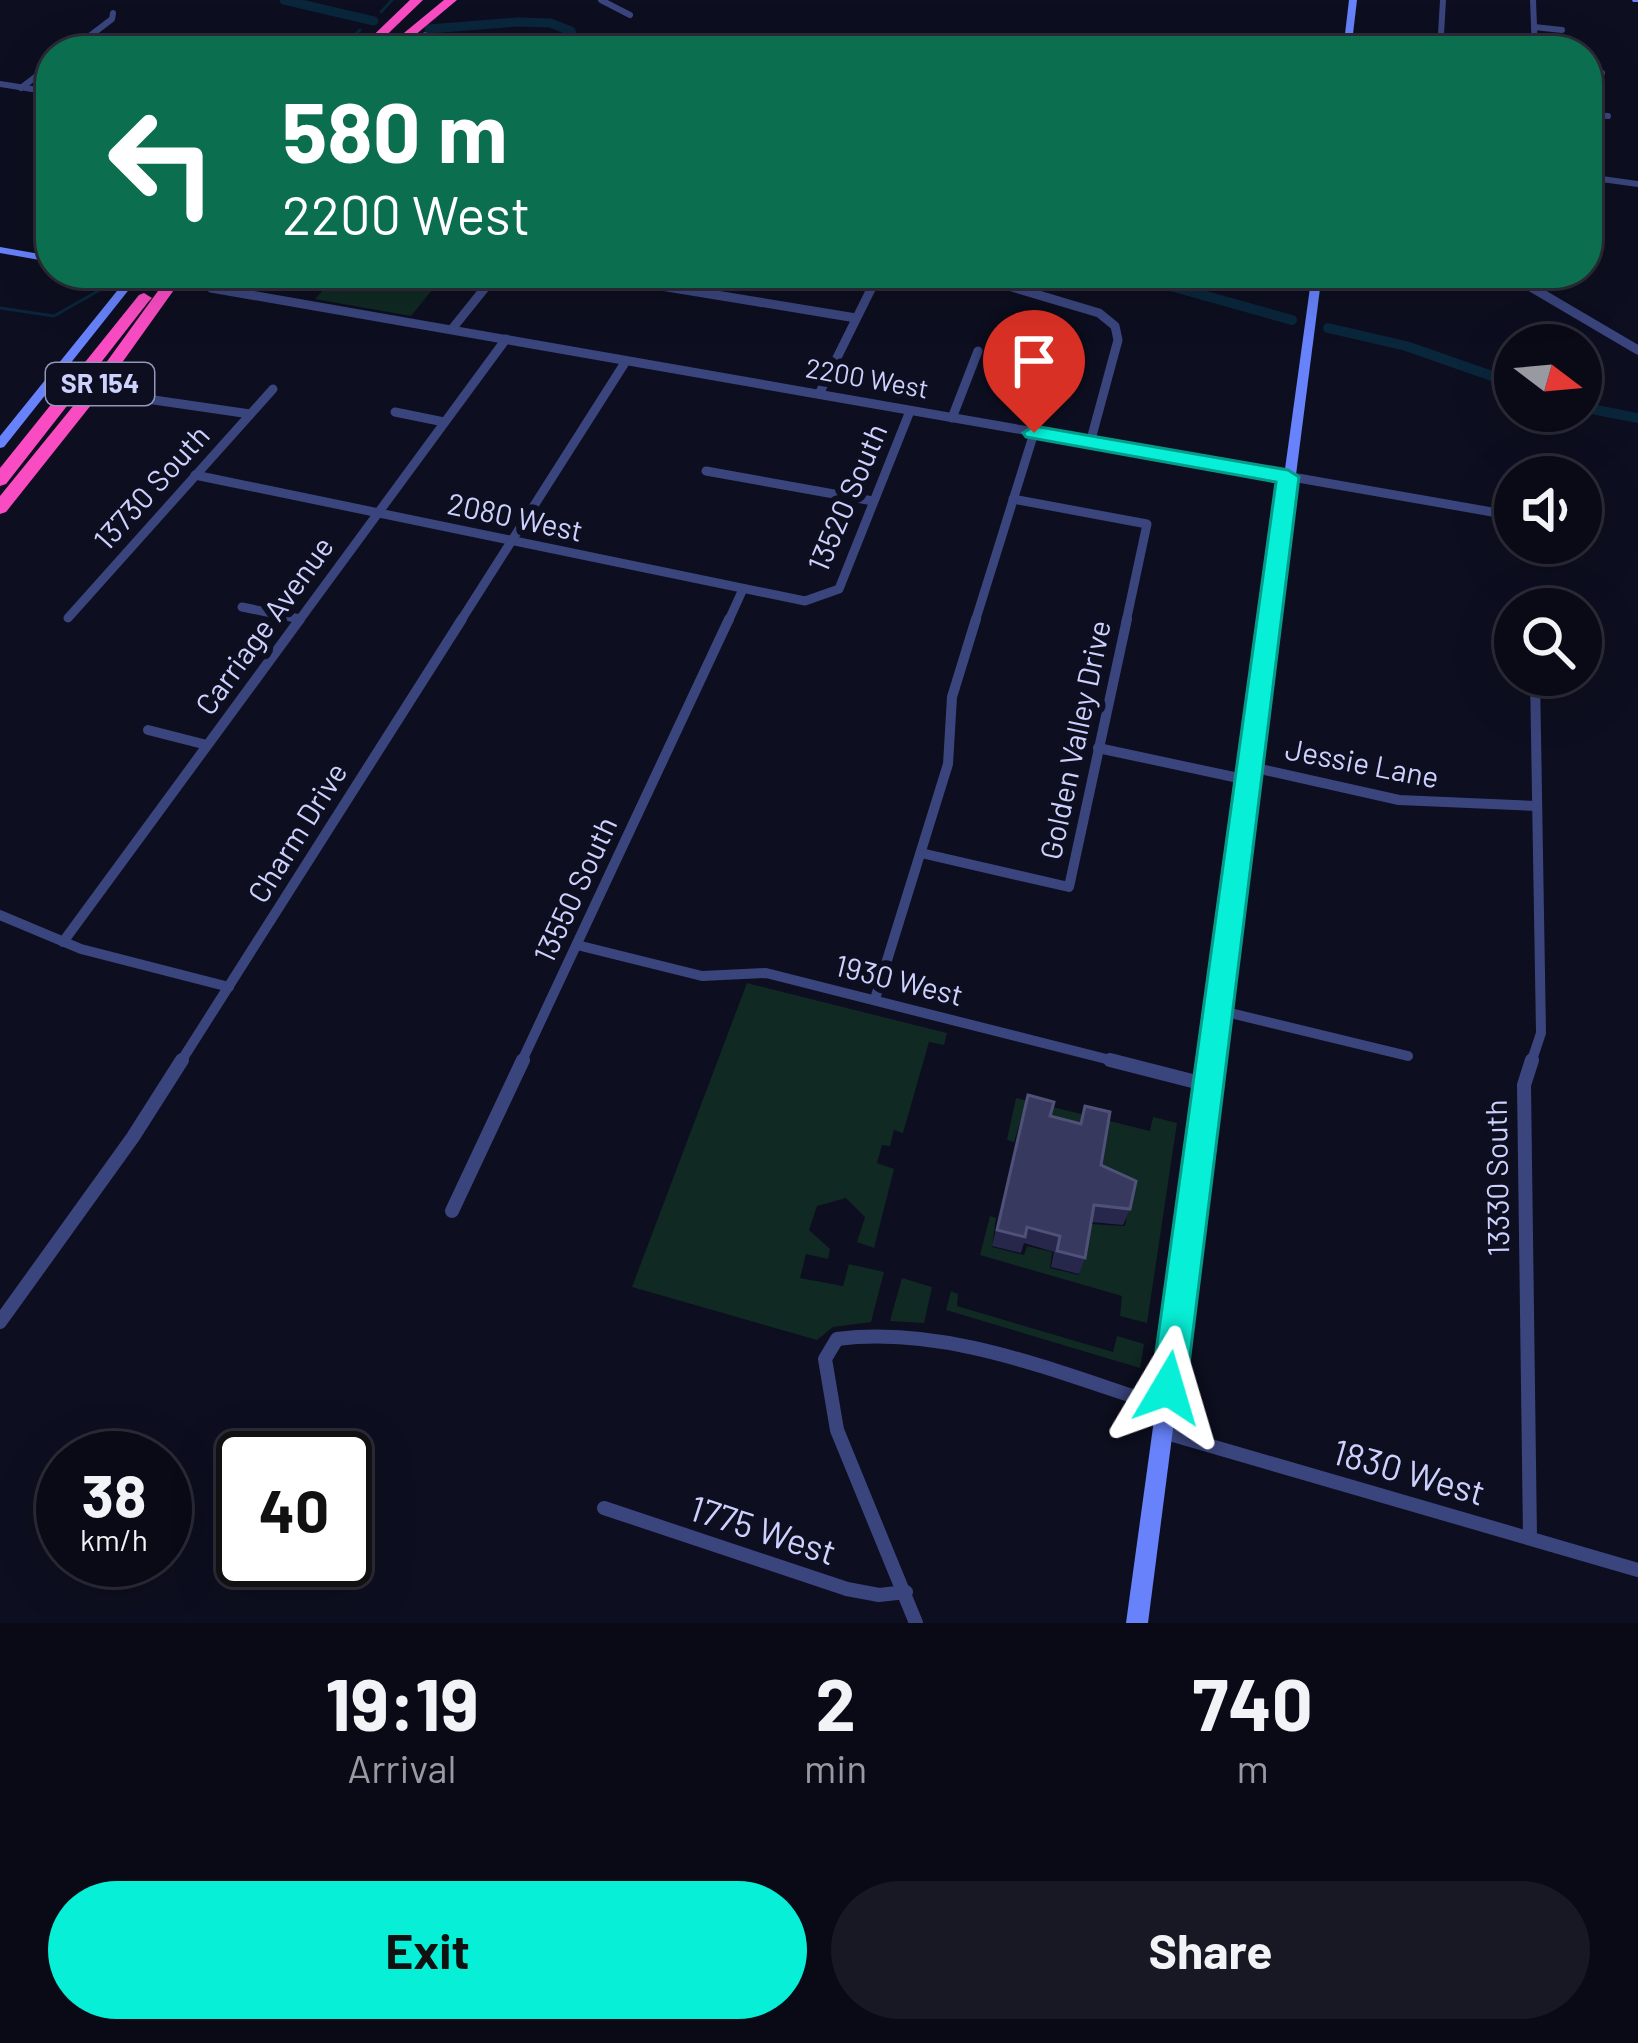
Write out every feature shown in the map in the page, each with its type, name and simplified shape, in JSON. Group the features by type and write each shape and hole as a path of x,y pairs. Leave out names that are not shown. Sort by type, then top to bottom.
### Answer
{"highway":[{"path":"374,36 406,0"},
{"path":"377,36 417,0"},
{"path":"394,36 432,0"},
{"path":"407,36 451,0"},
{"name":"SR 154","path":"7,486 151,288"},
{"name":"SR 154","path":"7,486 167,288"},
{"path":"0,511 7,486"}],"street":[{"path":"602,0 630,15"},
{"path":"1349,36 1353,0"},
{"path":"1441,36 1443,0"},
{"path":"1533,0 1534,36"},
{"path":"87,36 113,13"},
{"path":"1534,27 1562,29"},
{"path":"21,88 36,76"},
{"path":"0,84 36,90"},
{"path":"1602,116 1608,116"},
{"path":"1602,179 1638,184"},
{"path":"0,250 36,256"},
{"path":"0,444 125,288"},
{"name":"2200 West","path":"211,288 1494,512"},
{"path":"452,329 485,288"},
{"path":"673,288 856,318"},
{"path":"819,394 871,288"},
{"path":"1015,288 1099,313 1115,326 1118,340 1090,443"},
{"path":"1138,1623 1315,288"},
{"path":"1533,288 1638,350"},
{"name":"Carriage Avenue","path":"62,942 506,339"},
{"path":"952,418 978,351"},
{"name":"Charm Drive","path":"0,1322 134,1137 626,361"},
{"name":"13730 South","path":"68,618 273,389"},
{"path":"140,398 250,414"},
{"name":"13520 South","path":"826,600 839,590 910,411"},
{"path":"394,412 444,422"},
{"path":"875,999 948,764 952,697 1034,433"},
{"path":"706,470 874,501"},
{"name":"2080 West","path":"196,476 743,589 805,601 826,600"},
{"name":"Golden Valley Drive","path":"921,853 1069,887 1147,524 1013,499"},
{"name":"13550 South","path":"452,1211 743,589"},
{"path":"242,607 299,619"},
{"name":"13330 South","path":"1530,1538 1524,1085 1541,1034 1534,696"},
{"path":"148,730 207,745"},
{"name":"Jessie Lane","path":"1098,748 1399,800 1537,806"},
{"path":"0,915 62,942 229,987"},
{"name":"1930 West","path":"578,945 702,976 766,973 1208,1085"},
{"path":"1218,1010 1408,1056"},
{"path":"916,1623 837,1430 825,1359 837,1339 895,1333 949,1343 1166,1408"},
{"name":"1830 West","path":"1163,1432 1638,1570"},
{"name":"1775 West","path":"604,1508 847,1589 879,1595 906,1592"}],"green space":[{"path":"325,288 434,288 411,316 315,299"},
{"path":"747,983 947,1033 944,1045 929,1042 903,1133 894,1130 890,1146 882,1145 877,1163 894,1169 874,1248 857,1242 865,1217 846,1198 817,1206 809,1230 830,1249 828,1259 806,1254 800,1278 843,1286 849,1264 884,1272 871,1322 833,1327 817,1340 632,1287"},
{"path":"1016,1098 1150,1131 1153,1117 1177,1123 1147,1323 1120,1316 1122,1296 980,1255 990,1216 996,1218 992,1247 1024,1255 1027,1246 1052,1252 1050,1268 1079,1275 1090,1224 1125,1226 1130,1196 1097,1181 1105,1129 1023,1112 1014,1142 1007,1140"},
{"path":"902,1278 932,1287 924,1323 890,1321"},
{"path":"951,1291 958,1294 957,1306 1113,1352 1117,1336 1144,1344 1140,1368 946,1310"}],"building":[{"path":"1028,1095 1054,1102 1050,1116 1081,1124 1085,1106 1110,1112 1101,1165 1136,1181 1130,1209 1094,1205 1085,1258 1057,1251 1060,1236 1027,1227 1025,1237 997,1230"}],"waterway":[{"path":"284,0 374,21"},
{"path":"381,12 392,0"},
{"path":"429,29 550,23 572,36"},
{"path":"354,36 360,30"},
{"path":"0,308 54,316 103,288"},
{"path":"1178,288 1292,320"},
{"path":"1328,328 1406,346 1494,377"},
{"path":"1602,411 1638,418"}],"route":[{"path":"1034,433 1288,477 1168,1388"}]}
